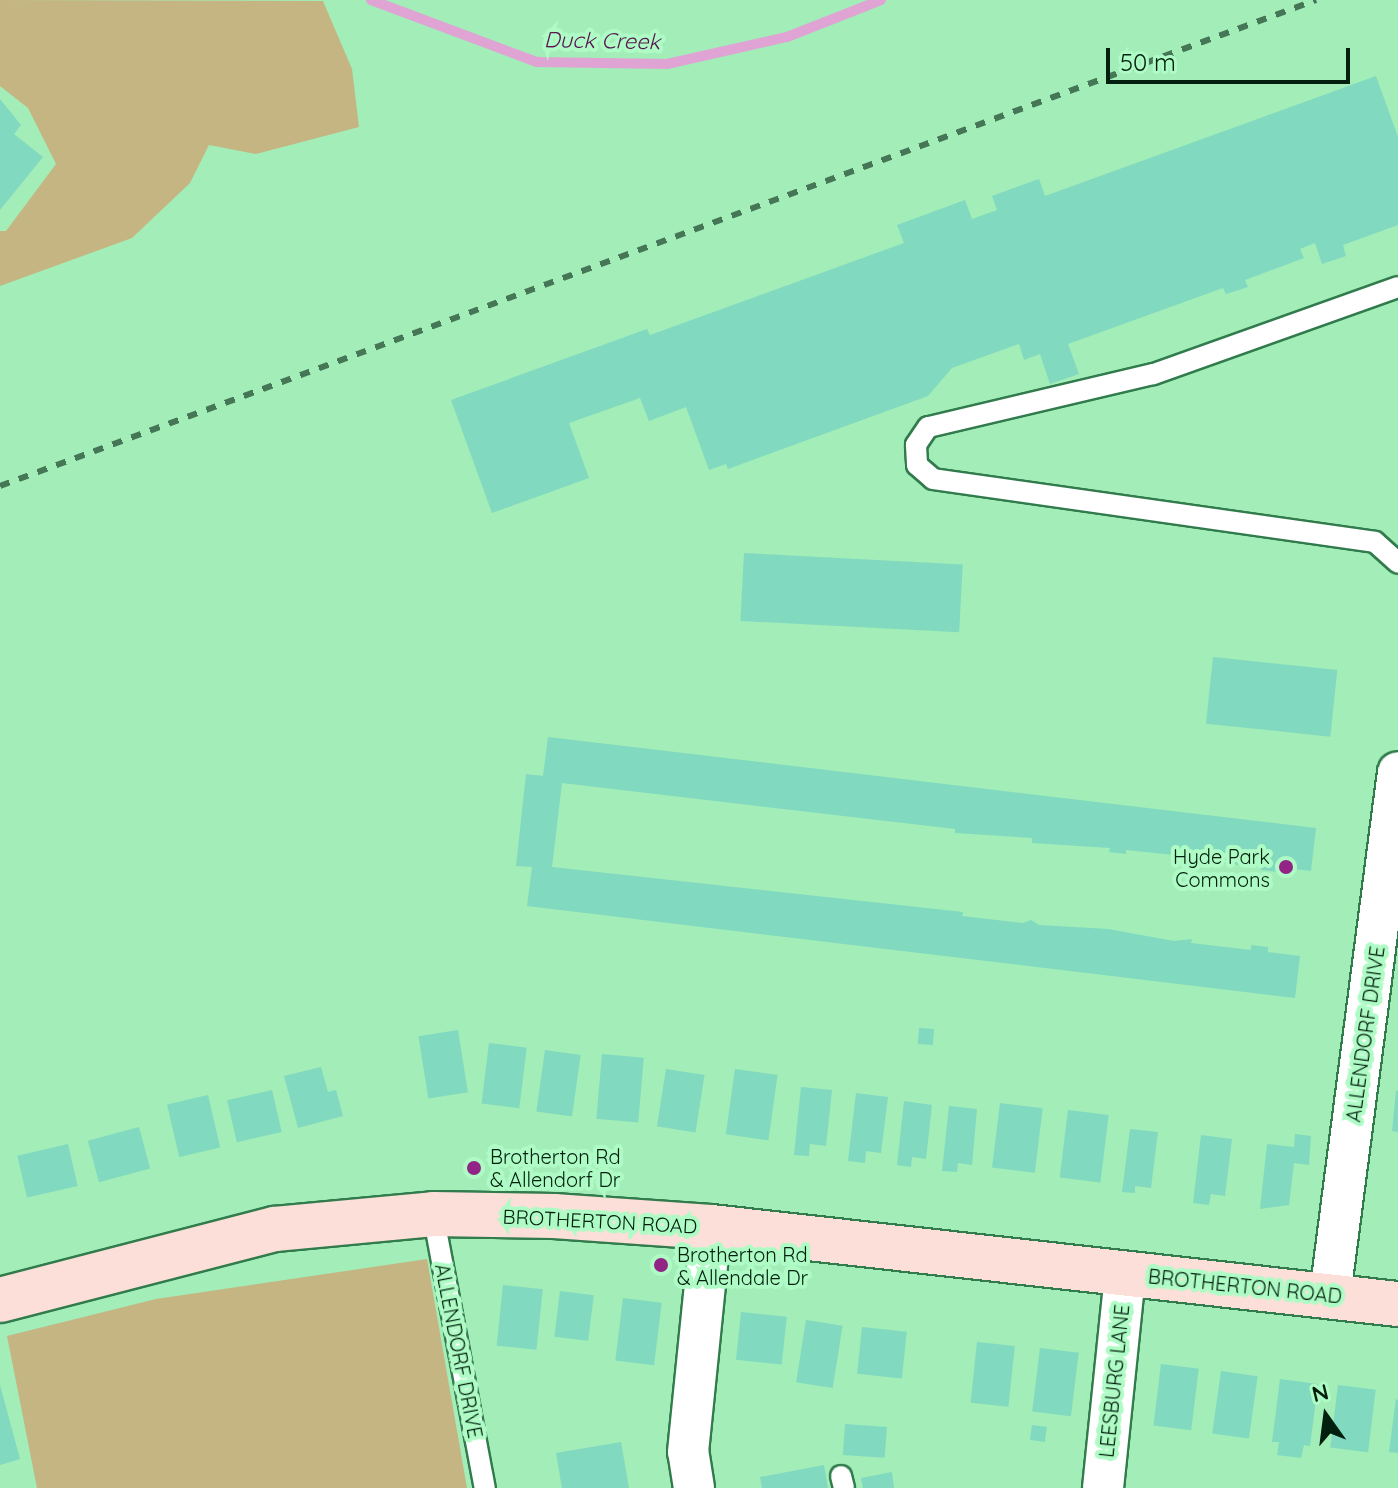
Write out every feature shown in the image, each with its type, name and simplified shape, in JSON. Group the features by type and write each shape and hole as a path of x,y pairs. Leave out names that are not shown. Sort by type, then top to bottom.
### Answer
{"street":[{"name":"ALLENDORF DRIVE","path":"1330,1295 1398,772"},
{"name":"BROTHERTON ROAD","path":"0,1300 275,1229 433,1214 554,1216 711,1227 1398,1304"},
{"path":"694,1488 688,1452 711,1227"},
{"name":"LEESBURG LANE","path":"1103,1488 1125,1274"}],"lane":[{"path":"1398,287 1153,374 928,427 916,445 917,465 933,479 1375,542 1398,563"},
{"name":"ALLENDORF DRIVE","path":"433,1214 485,1488"}],"shaded area":[{"path":"0,0 323,1 352,69 359,127 256,154 209,145 190,183 132,238 0,286 0,231 6,231 56,164 28,108 0,86"},
{"path":"427,1259 467,1488 37,1488 7,1336 156,1299"}],"building":[{"path":"1376,76 1398,137 1398,225 1343,245 1346,256 1322,264 1315,243 1300,249 1304,258 1245,280 1248,287 1226,294 1223,288 1068,344 1079,374 1050,384 1040,354 1024,360 1019,344 952,368 928,396 728,469 726,464 709,470 686,407 649,421 640,398 569,423 589,478 492,513 451,400 647,329 650,335 904,243 897,225 965,200 972,219 997,210 992,196 1039,179 1045,196"},
{"path":"0,99 21,125 14,134 43,157 0,210"},
{"path":"744,553 963,564 959,632 740,621"},
{"path":"1213,657 1337,670 1330,737 1206,724"},
{"name":"Hyde Park Commons","path":"548,737 1316,828 1311,871 1278,867 1278,872 1261,870 1261,866 1192,862 1184,856 1126,850 1126,854 1109,852 1110,848 1032,843 1032,838 955,833 955,829 562,783 552,867 963,912 962,916 1023,923 1031,920 1039,925 1108,929 1251,950 1251,945 1268,947 1268,952 1300,956 1295,998 527,906 532,867 516,866 526,774 543,776"},
{"path":"919,1028 934,1029 933,1045 918,1044"},
{"path":"458,1030 468,1092 428,1098 418,1036"},
{"path":"489,1043 527,1048 519,1108 482,1104"},
{"path":"545,1050 581,1055 572,1116 536,1111"},
{"path":"602,1054 644,1058 638,1122 596,1119"},
{"path":"321,1067 328,1092 336,1090 343,1116 298,1128 284,1076"},
{"path":"666,1069 705,1075 695,1132 657,1126"},
{"path":"735,1069 778,1075 768,1140 726,1134"},
{"path":"801,1087 832,1090 826,1146 810,1144 809,1156 794,1155"},
{"path":"272,1090 282,1132 237,1142 227,1100"},
{"path":"1398,1091 1398,1132 1392,1131"},
{"path":"856,1093 888,1097 881,1153 866,1151 865,1163 848,1161"},
{"path":"208,1095 220,1148 179,1157 167,1104"},
{"path":"904,1101 932,1105 926,1159 912,1157 911,1167 897,1165"},
{"path":"1000,1103 1043,1108 1035,1173 992,1168"},
{"path":"949,1106 977,1109 972,1165 958,1163 957,1172 942,1171"},
{"path":"1068,1110 1109,1115 1100,1182 1060,1177"},
{"path":"139,1127 150,1169 99,1182 88,1141"},
{"path":"1130,1129 1158,1132 1151,1188 1135,1186 1135,1193 1122,1192"},
{"path":"1295,1134 1311,1136 1309,1165 1294,1163 1289,1205 1260,1209 1267,1144 1294,1147"},
{"path":"1201,1135 1232,1139 1225,1196 1211,1194 1209,1205 1193,1203"},
{"path":"68,1144 78,1186 27,1198 17,1156"},
{"path":"503,1285 543,1289 536,1350 497,1346"},
{"path":"560,1291 594,1295 588,1341 554,1337"},
{"path":"623,1298 662,1303 654,1365 615,1361"},
{"path":"741,1312 787,1317 782,1365 736,1360"},
{"path":"806,1320 843,1326 833,1388 796,1382"},
{"path":"862,1327 907,1332 902,1378 857,1374"},
{"path":"977,1342 1015,1346 1008,1407 971,1403"},
{"path":"1040,1348 1079,1353 1071,1416 1032,1412"},
{"path":"1161,1364 1199,1369 1191,1430 1153,1426"},
{"path":"1221,1371 1258,1376 1249,1439 1212,1433"},
{"path":"1280,1379 1318,1384 1310,1446 1304,1445 1301,1458 1277,1455 1279,1442 1272,1442"},
{"path":"0,1385 20,1459 0,1465"},
{"path":"1338,1385 1376,1390 1368,1452 1330,1448"},
{"path":"1398,1400 1398,1453 1389,1452"},
{"path":"845,1424 887,1427 885,1458 843,1455"},
{"path":"1032,1425 1047,1427 1045,1442 1030,1440"},
{"path":"621,1442 629,1488 562,1488 556,1453"},
{"path":"824,1465 828,1488 762,1488 760,1477"},
{"path":"892,1472 894,1488 863,1488 861,1478"}],"waterway":[{"name":"Duck Creek","path":"371,0 537,62 667,64 787,37 881,0"}],"railway":[{"path":"0,486 1316,0"}],"place":[{"name":"Hyde Park Commons","path":"1286,867"},
{"name":"Brotherton Rd & Allendorf Dr","path":"474,1168"},
{"name":"Brotherton Rd & Allendale Dr","path":"661,1265"}]}
